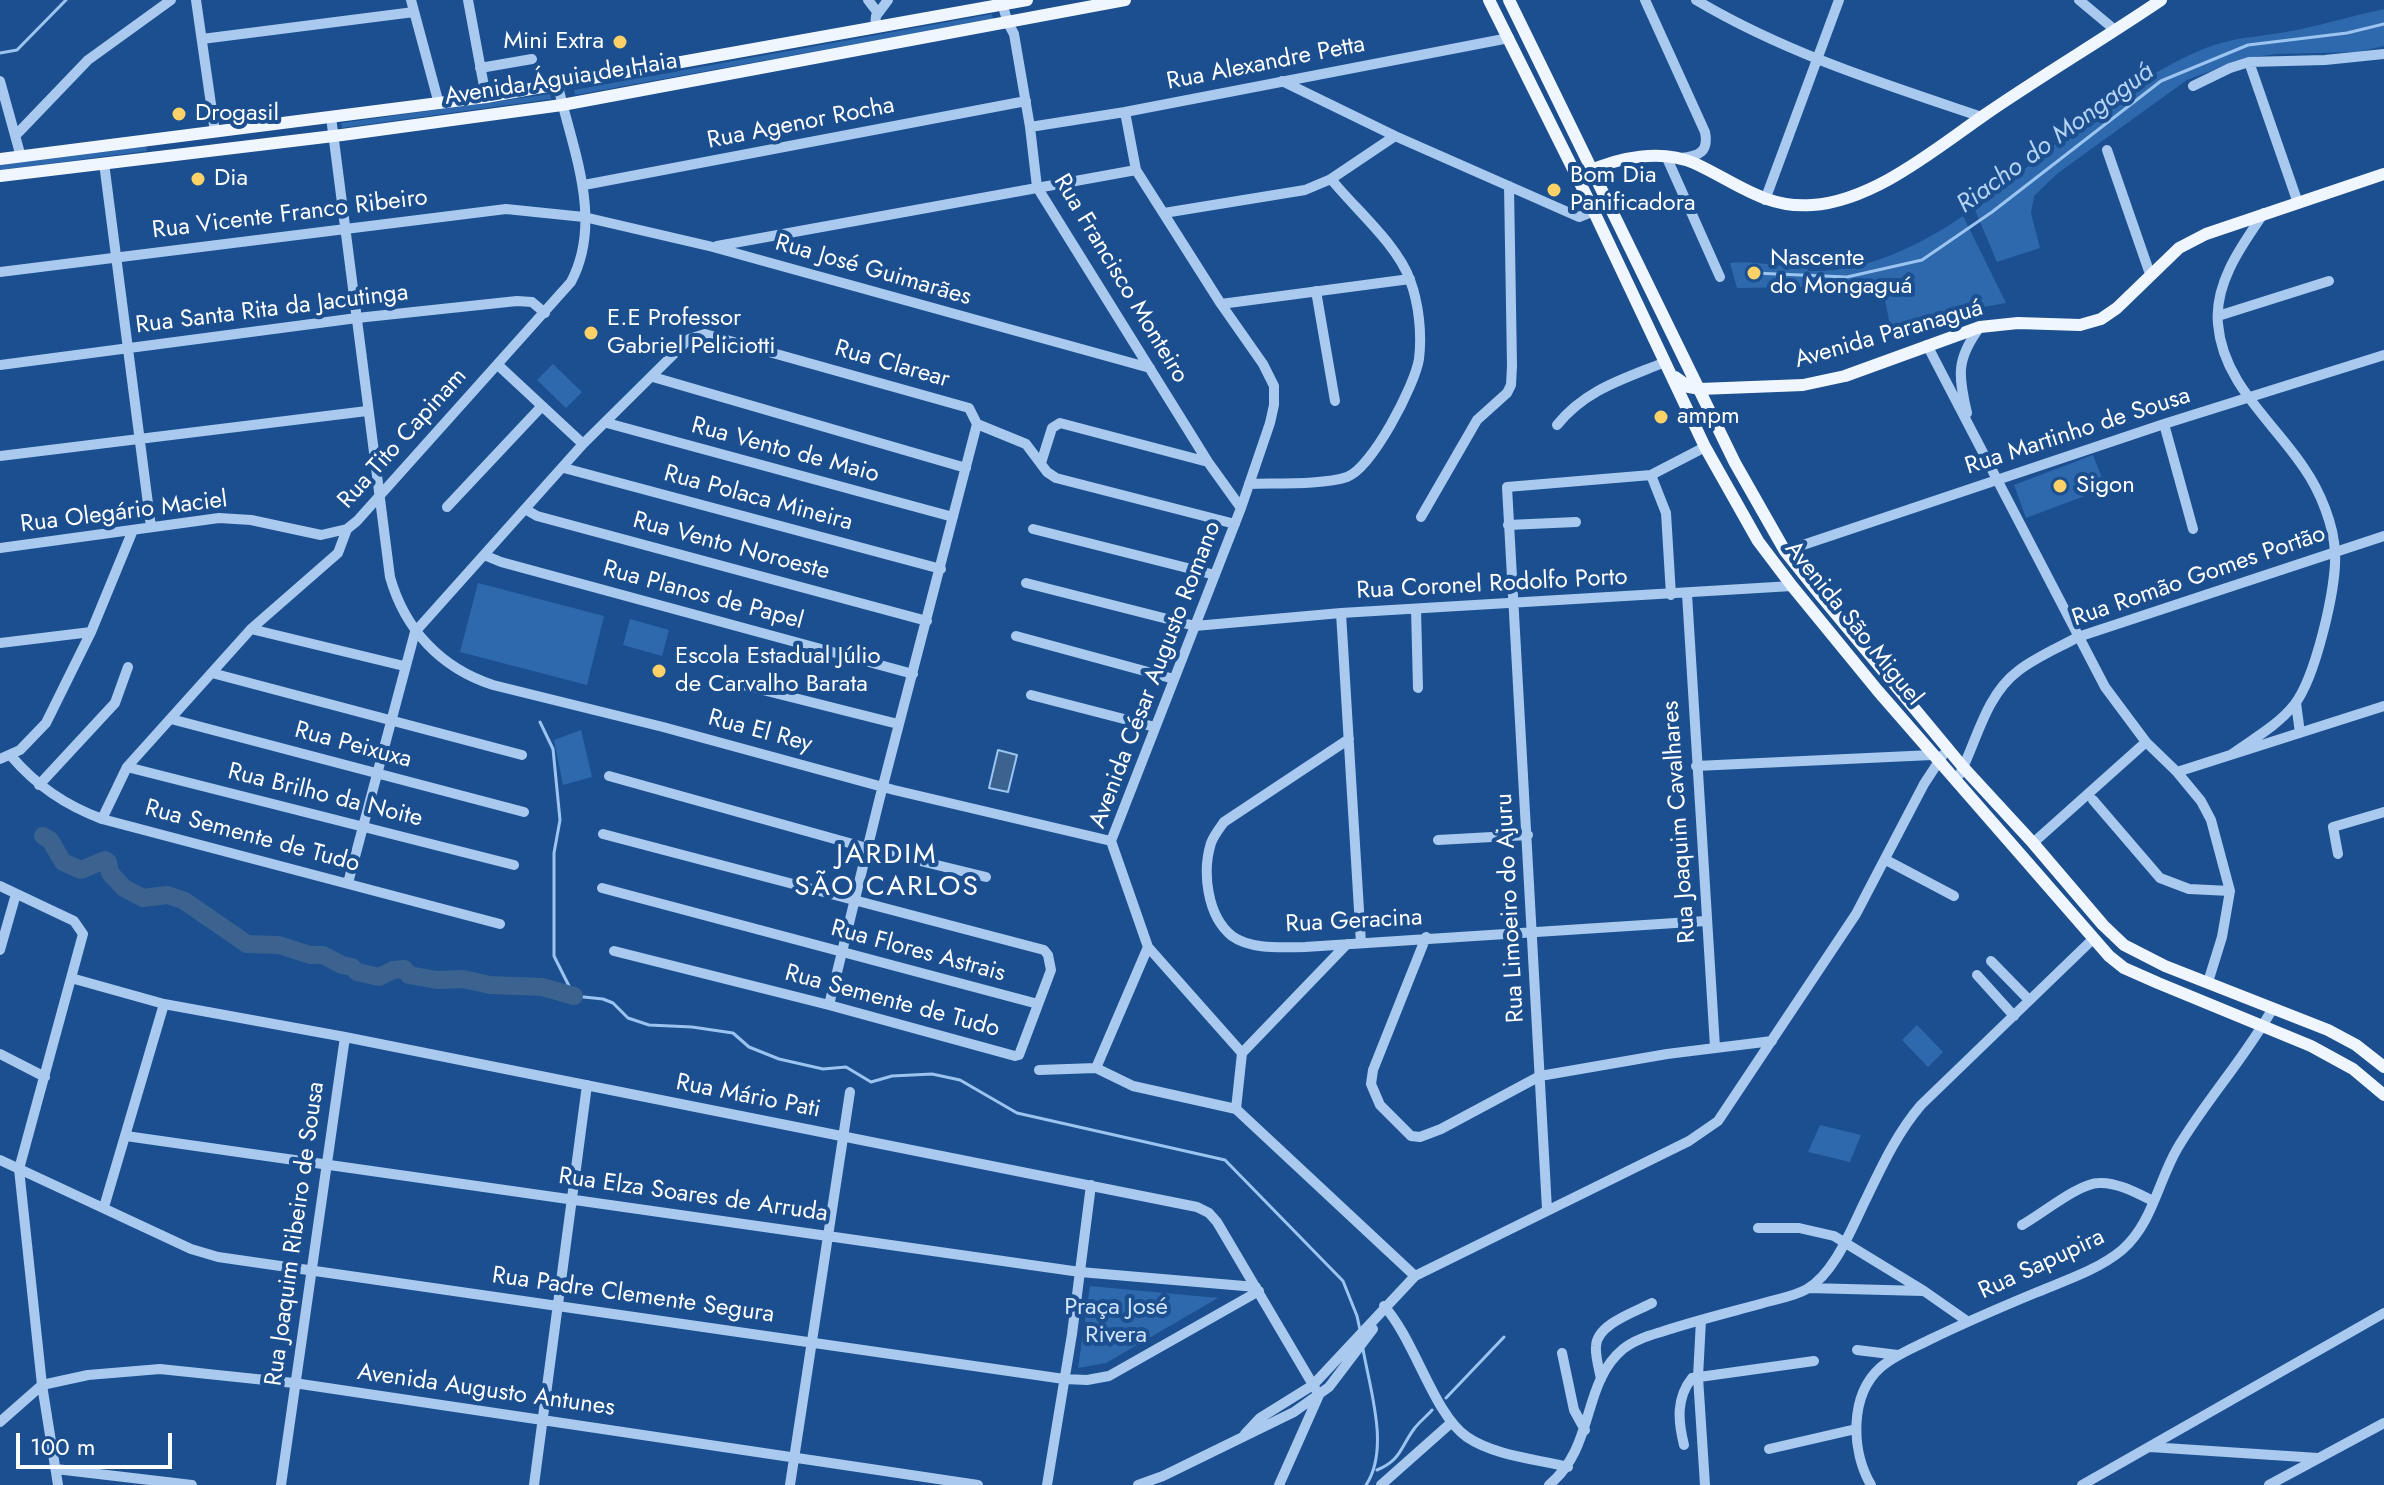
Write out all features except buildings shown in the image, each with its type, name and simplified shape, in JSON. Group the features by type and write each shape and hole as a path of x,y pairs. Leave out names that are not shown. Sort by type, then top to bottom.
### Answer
{"main road":[{"name":"Avenida Águia de Haia","path":"0,176 150,158 331,117 558,86 1001,2 1027,0"},
{"name":"Avenida Águia de Haia","path":"0,159 216,141 333,136 562,105 1125,0"},
{"name":"Avenida São Miguel","path":"1489,0 1594,211 1705,447 1758,541 1792,586 1956,783 2093,939 2124,968 2311,1046 2353,1069 2384,1095"},
{"name":"Avenida São Miguel","path":"1509,0 1735,463 1785,551 1963,767 2124,945 2165,966 2328,1030 2356,1045 2384,1067"},
{"path":"1577,177 1637,157 1666,156 1680,158 1765,200 1793,206 1838,200 1894,175 2161,0"},
{"name":"Avenida Paranaguá","path":"1700,389 1803,385 1851,374 1980,327 2018,323 2080,325 2101,319 2117,308 2179,248 2206,234 2384,174"},
{"path":"1667,368 1686,386 1700,389"}],"street":[{"path":"16,135 88,60 171,0"},
{"path":"196,0 216,141"},
{"path":"411,0 439,104"},
{"path":"468,0 486,97"},
{"path":"868,0 878,13"},
{"path":"875,28 878,13 888,0"},
{"path":"1645,0 1705,132 1703,152 1698,156 1680,158"},
{"path":"1696,0 1762,36 1816,60 1982,117"},
{"path":"1765,200 1839,0"},
{"path":"2079,0 2115,30"},
{"name":"Rua Francisco Monteiro","path":"1001,2 1014,34 1037,187 1208,462 1241,508"},
{"path":"202,39 414,12"},
{"name":"Rua Alexandre Petta","path":"1030,127 1125,112 1509,38"},
{"path":"2193,86 2249,62 2325,60 2384,54"},
{"path":"480,68 532,59"},
{"path":"2249,62 2298,203"},
{"path":"0,81 21,157"},
{"path":"1282,81 1395,136 1579,217 1594,211"},
{"name":"Rua Tito Capinam","path":"102,819 127,767 251,629 338,553 347,529 571,282 578,270 584,185 558,86"},
{"name":"Rua Agenor Rocha","path":"584,185 1026,101"},
{"name":"Avenida César Augusto Romano","path":"1125,112 1136,170 1263,364 1274,386 1270,423 1241,508 1111,841 1148,947 1242,1053"},
{"name":"Rua El Rey","path":"331,117 390,577 397,604 415,632 447,664 468,677 882,786 1111,841"},
{"path":"1164,213 1305,190 1331,179 1395,136"},
{"path":"2107,150 2150,274"},
{"path":"1666,156 1720,277"},
{"path":"104,163 151,527"},
{"path":"713,247 1136,170"},
{"path":"1249,484 1346,477 1358,471 1399,406 1418,362 1418,319 1410,279 1392,250 1331,179"},
{"path":"1421,517 1477,420 1507,393 1511,385 1509,186"},
{"name":"Rua Vicente Franco Ribeiro","path":"0,272 506,209 584,217"},
{"path":"2232,754 2296,703 2324,628 2335,552 2324,506 2313,482 2249,398 2224,351 2218,316 2221,294 2229,269 2264,213"},
{"name":"Rua José Guimarães","path":"584,217 713,247 1150,368"},
{"path":"1221,304 1410,279"},
{"path":"2218,316 2329,281"},
{"path":"1316,291 1335,401"},
{"name":"Rua Santa Rita da Jacutinga","path":"0,365 357,318 517,301 532,302 545,313"},
{"path":"1971,430 1959,372 1966,347 1980,327"},
{"name":"Rua Clarear","path":"415,632 583,444 689,339 705,334 969,408 977,424 1026,444 1056,478 1235,524"},
{"path":"1927,345 2105,687 2146,742 2201,801 2211,820 2230,891 2222,937 2208,982"},
{"name":"Rua Martinho de Sousa","path":"1785,551 2164,424 2384,355"},
{"path":"498,365 583,444"},
{"path":"1557,425 1568,411 1586,397 1616,382 1667,368"},
{"path":"653,377 966,468"},
{"path":"447,507 542,406"},
{"path":"0,456 367,411"},
{"name":"Rua Vento de Maio","path":"607,423 953,517"},
{"path":"1041,463 1052,428 1060,423 1208,462"},
{"path":"829,1005 882,786 977,424"},
{"path":"2164,424 2193,529"},
{"path":"1671,595 1666,513 1651,475 1705,447"},
{"name":"Rua Polaca Mineira","path":"564,468 941,569"},
{"name":"Rua Limoeiro do Ajuru","path":"1547,1209 1507,487 1651,475"},
{"name":"Rua Vento Noroeste","path":"525,509 537,516 927,621"},
{"name":"Rua Olegário Maciel","path":"0,548 234,518 321,535 347,529"},
{"path":"1508,525 1576,522"},
{"path":"1033,529 1215,575"},
{"path":"5,758 35,737 46,723 91,632 133,530"},
{"name":"Rua Romão Gomes Portão","path":"1956,783 1988,710 2016,673 2078,637 2384,536"},
{"name":"Rua Planos de Papel","path":"484,555 913,674"},
{"name":"Rua Coronel Rodolfo Porto","path":"1026,583 1195,626 1341,613 1792,586"},
{"name":"Rua Joaquim Cavalhares","path":"1687,594 1715,1047"},
{"path":"1416,609 1418,688"},
{"path":"1341,613 1361,943"},
{"path":"251,629 404,666"},
{"path":"0,643 91,632"},
{"path":"348,883 415,632"},
{"path":"1016,636 1174,679"},
{"path":"39,785 115,703 128,667"},
{"path":"212,673 522,755"},
{"path":"727,681 898,724"},
{"path":"1031,695 1155,727"},
{"path":"2296,703 2300,733"},
{"path":"2177,772 2384,706"},
{"name":"Rua Peixuxa","path":"171,719 524,812"},
{"name":"Rua Geracina","path":"1349,739 1224,822 1210,846 1208,876 1210,900 1217,919 1233,936 1265,946 1347,944 1706,921"},
{"path":"2033,843 2146,742"},
{"path":"1245,1434 1260,1418 1316,1390 1329,1387 1350,1353 1415,1276 1707,1131 1730,1105 1841,939 1886,860 1935,758 1948,748"},
{"name":"Rua Semente de Tudo","path":"5,758 77,809 102,819 500,924"},
{"path":"1696,766 1935,758"},
{"name":"Rua Brilho da Noite","path":"127,767 514,865"},
{"path":"609,776 867,848 986,877"},
{"path":"2093,800 2160,878 2189,889 2230,891"},
{"path":"2338,854 2333,827 2384,812"},
{"path":"603,834 1044,950 1051,962 1051,970 1038,1004"},
{"path":"1438,840 1528,835"},
{"path":"1886,860 1954,896"},
{"path":"0,886 74,921 81,928 82,942 19,1169 42,1385 58,1485"},
{"name":"Rua Flores Astrais","path":"602,888 1038,1004"},
{"path":"0,950 16,894"},
{"path":"1426,937 1373,1070 1371,1084 1380,1105 1411,1136 1420,1137 1441,1129 1540,1076 1715,1047 1772,1041"},
{"path":"1809,1288 1829,1267 1846,1242 1905,1124 2093,939"},
{"path":"1236,1109 1242,1053 1347,944"},
{"path":"1096,1068 1148,947"},
{"name":"Rua Semente de Tudo","path":"614,951 1015,1056 1019,1055 1038,1004"},
{"path":"1991,961 2029,1000"},
{"path":"1977,975 2014,1016"},
{"name":"Rua Mário Pati","path":"71,978 164,1004 345,1037 1197,1207 1209,1213 1316,1390"},
{"path":"104,1207 164,1004"},
{"name":"Rua Sapupira","path":"1871,1485 1862,1469 1856,1429 1870,1380 1880,1367 1967,1321 2105,1261 2121,1250 2137,1234 2176,1152 2193,1124 2273,1008"},
{"name":"Rua Joaquim Ribeiro de Sousa","path":"281,1485 345,1037"},
{"path":"0,1054 45,1077"},
{"path":"1039,1070 1096,1068 1133,1086 1236,1109 1415,1276"},
{"path":"534,1485 587,1085"},
{"path":"790,1485 850,1092"},
{"name":"Rua Elza Soares de Arruda","path":"126,1136 1080,1272 1257,1289"},
{"name":"Rua Padre Clemente Segura","path":"0,1160 191,1249 218,1257 1064,1379 1087,1380 1109,1376 1257,1289"},
{"path":"2022,1225 2096,1182 2116,1186 2153,1201"},
{"path":"1047,1485 1091,1185"},
{"path":"1758,1228 1820,1231 1846,1242 1967,1321"},
{"path":"1549,1485 1568,1467 1585,1430 1601,1379 1622,1350 1636,1340 1809,1288 1924,1291"},
{"path":"1601,1379 1596,1350 1599,1335 1652,1303"},
{"path":"1387,1306 1405,1333 1452,1422 1465,1436 1478,1443 1568,1467"},
{"path":"2082,1485 2384,1313"},
{"path":"1701,1320 1698,1377 1705,1485"},
{"path":"1857,1350 1898,1355"},
{"path":"1562,1353 1574,1410 1585,1430"},
{"path":"1684,1445 1680,1403 1683,1389 1692,1378 1814,1361"},
{"name":"Avenida Augusto Antunes","path":"0,1422 42,1385 88,1375 160,1369 294,1383 978,1485"},
{"path":"1138,1485 1294,1412 1316,1390"},
{"path":"1279,1485 1316,1390"},
{"path":"1290,1463 1302,1425 1302,1416 1294,1412"},
{"path":"1381,1485 1452,1422"},
{"path":"2269,1485 2384,1423"},
{"path":"1769,1449 1856,1429"},
{"path":"2150,1447 2318,1458"},
{"path":"56,1469 192,1485"}],"green space":[{"path":"2384,9 2384,46 2357,52 2245,58 2187,80 2058,173 2034,196 2031,213 2040,248 1997,262 1975,210 2118,97 2180,59 2211,46"},
{"path":"992,14 993,19 575,95 574,90"},
{"path":"550,94 551,99 342,128 341,123"},
{"path":"146,145 147,151 0,170 0,164"},
{"path":"1963,216 2006,303 1951,313 1893,340 1881,280 1804,293 1803,287 1737,288 1730,263 1807,267 1808,271 1849,268 1909,248"},
{"path":"553,364 582,392 566,408 537,380"},
{"name":"Sigon","path":"2093,455 2106,488 2026,518 2014,485"},
{"path":"478,583 604,616 587,685 460,652"},
{"path":"630,619 669,630 662,656 623,645"},
{"path":"581,730 592,777 563,785 554,740"},
{"path":"1917,1025 1943,1052 1928,1067 1902,1040"},
{"path":"1820,1125 1861,1135 1850,1162 1808,1152"},
{"name":"Praça José Rivera","path":"1090,1286 1218,1298 1106,1363 1078,1368"}],"shaded area":[{"path":"998,750 1017,755 1008,792 989,788"}],"waterway":[{"path":"0,53 17,50 66,0"},
{"name":"Riacho do Mongaguá","path":"1754,273 1847,277 1922,260 1992,212 2161,81 2248,45 2347,33 2384,24"},
{"path":"540,722 553,749 560,820 554,853 554,956 574,996 603,999 613,1003 628,1018 649,1025 733,1033 749,1047 779,1059 823,1069 846,1067 871,1082 892,1076 932,1074 960,1080 1017,1113 1225,1160 1343,1281 1360,1330"},
{"path":"43,836 50,840 63,862 81,870 105,860 110,873 124,888 143,898 167,895 183,900 247,944 279,945 310,955 323,955 357,972 379,977 393,970 404,969 409,975 437,980 463,979 490,985 542,987 574,996"},
{"path":"1446,1398 1504,1337"},
{"path":"1363,1349 1377,1437 1377,1454 1366,1485"},
{"path":"1377,1470 1396,1458 1414,1429 1432,1410"}],"place":[{"name":"Mini Extra","path":"620,42"},
{"name":"Drogasil","path":"179,114"},
{"name":"Dia","path":"198,179"},
{"name":"Bom Dia Panificadora","path":"1554,190"},
{"name":"Nascente do Mongaguá","path":"1754,273"},
{"name":"E.E Professor Gabriel Peliciotti","path":"591,333"},
{"name":"ampm","path":"1661,417"},
{"name":"Sigon","path":"2060,486"},
{"name":"Escola Estadual Júlio de Carvalho Barata","path":"659,671"}],"district":[{"name":"JARDIM SÃO CARLOS","path":"887,872"}]}
